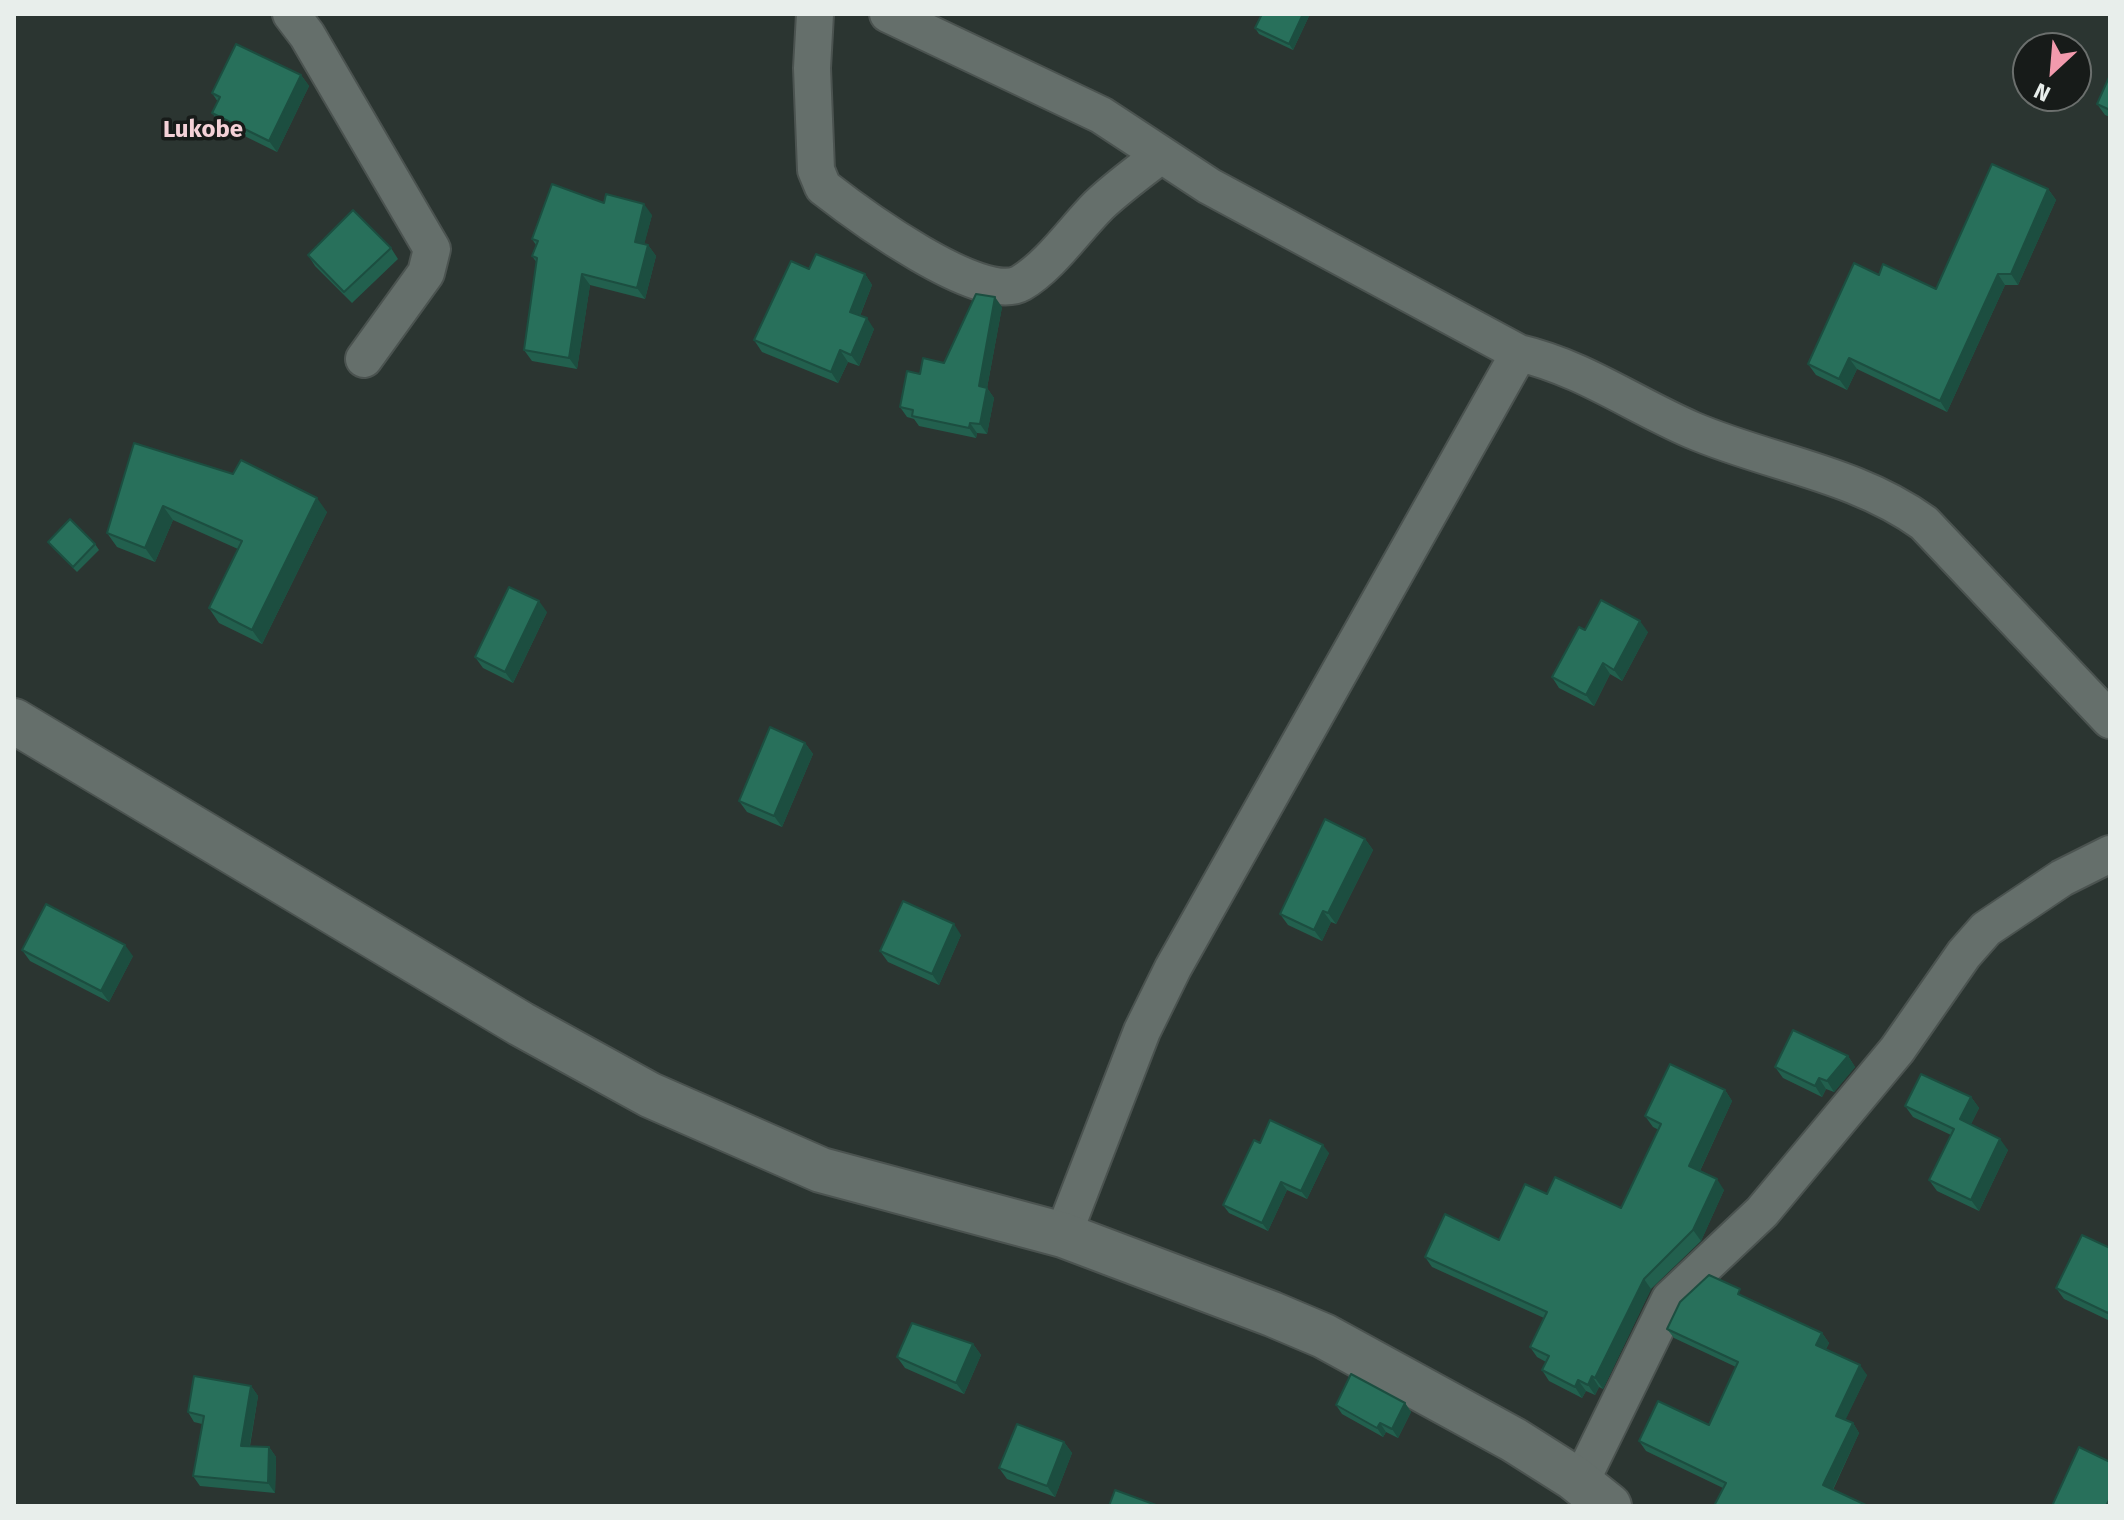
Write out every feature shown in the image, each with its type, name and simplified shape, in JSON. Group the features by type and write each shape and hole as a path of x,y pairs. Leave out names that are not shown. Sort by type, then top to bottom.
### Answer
{"street":[{"path":"291,14 307,35 417,230 432,249 426,273 364,359"},
{"path":"815,14 812,68 816,170 823,187 904,243 972,280 998,286 1020,283 1100,204 1161,155"},
{"path":"888,14 1101,115 1209,186 1519,353 1552,361 1603,382 1689,429 1790,462 1899,505 1924,523 2110,720"},
{"path":"1063,1235 1142,1031 1173,968 1519,353"},
{"path":"14,721 521,1024 650,1095 821,1170 1063,1235 1324,1336 1514,1440 1595,1494 1670,1299 1762,1212 1897,1050 1964,954 1986,929 2062,878 2110,854"}],"building":[{"path":"1262,14 1303,14 1289,44 1255,28"},
{"path":"236,44 301,75 269,141 212,113 220,97 212,93"},
{"path":"2110,75 2110,110 2097,104"},
{"path":"1992,164 2048,189 2011,274 1998,274 1940,401 1849,358 1839,379 1808,364 1854,263 1879,275 1883,264 1936,289"},
{"path":"552,184 604,203 606,194 644,204 635,242 648,245 637,288 582,274 569,358 524,350 537,258 532,256 538,241 532,239"},
{"path":"353,210 391,248 344,292 308,255"},
{"path":"816,254 865,274 850,312 867,318 851,355 840,350 831,372 754,340 791,261 809,269"},
{"path":"976,294 995,297 979,386 987,388 980,424 970,423 969,428 912,416 913,410 900,407 907,371 920,374 923,358 944,363"},
{"path":"134,443 233,474 241,460 317,498 252,630 209,608 242,541 163,506 145,548 107,533"},
{"path":"70,519 95,544 73,567 48,542"},
{"path":"509,587 539,601 505,672 475,657"},
{"path":"1601,600 1640,621 1614,670 1603,663 1586,695 1552,677 1579,627 1585,630"},
{"path":"770,727 805,743 774,816 739,801"},
{"path":"1325,819 1365,839 1328,913 1323,911 1314,930 1280,914"},
{"path":"903,901 954,924 932,974 880,951"},
{"path":"46,904 125,945 101,991 22,950"},
{"path":"1793,1030 1848,1056 1827,1081 1819,1078 1815,1086 1775,1067"},
{"path":"1670,1064 1725,1090 1689,1166 1717,1179 1693,1230 1644,1279 1595,1378 1592,1376 1588,1385 1578,1380 1575,1387 1542,1370 1549,1356 1530,1347 1547,1312 1425,1257 1445,1214 1499,1240 1525,1184 1547,1194 1555,1177 1621,1208 1661,1124 1645,1116"},
{"path":"1921,1074 1971,1097 1960,1119 2000,1139 1971,1200 1929,1180 1954,1129 1905,1106"},
{"path":"1270,1120 1323,1145 1301,1191 1281,1182 1262,1223 1223,1205 1254,1140 1260,1143"},
{"path":"2082,1235 2110,1248 2108,1313 2056,1288"},
{"path":"1709,1275 1740,1289 1738,1294 1822,1333 1816,1345 1860,1365 1836,1416 1853,1423 1823,1485 1868,1506 1714,1506 1726,1483 1639,1441 1658,1401 1709,1425 1738,1362 1667,1329 1680,1302"},
{"path":"912,1323 973,1344 956,1383 897,1357"},
{"path":"1351,1374 1405,1403 1392,1429 1380,1423 1377,1428 1336,1405"},
{"path":"194,1376 251,1386 241,1446 269,1447 268,1483 193,1476 204,1416 188,1412"},
{"path":"1017,1424 1064,1442 1047,1486 999,1468"},
{"path":"2079,1447 2110,1462 2110,1498 2106,1506 2052,1506"},
{"path":"1115,1490 1156,1505 1156,1506 1109,1506"}],"district":[{"name":"Lukobe","path":"203,130"}]}
